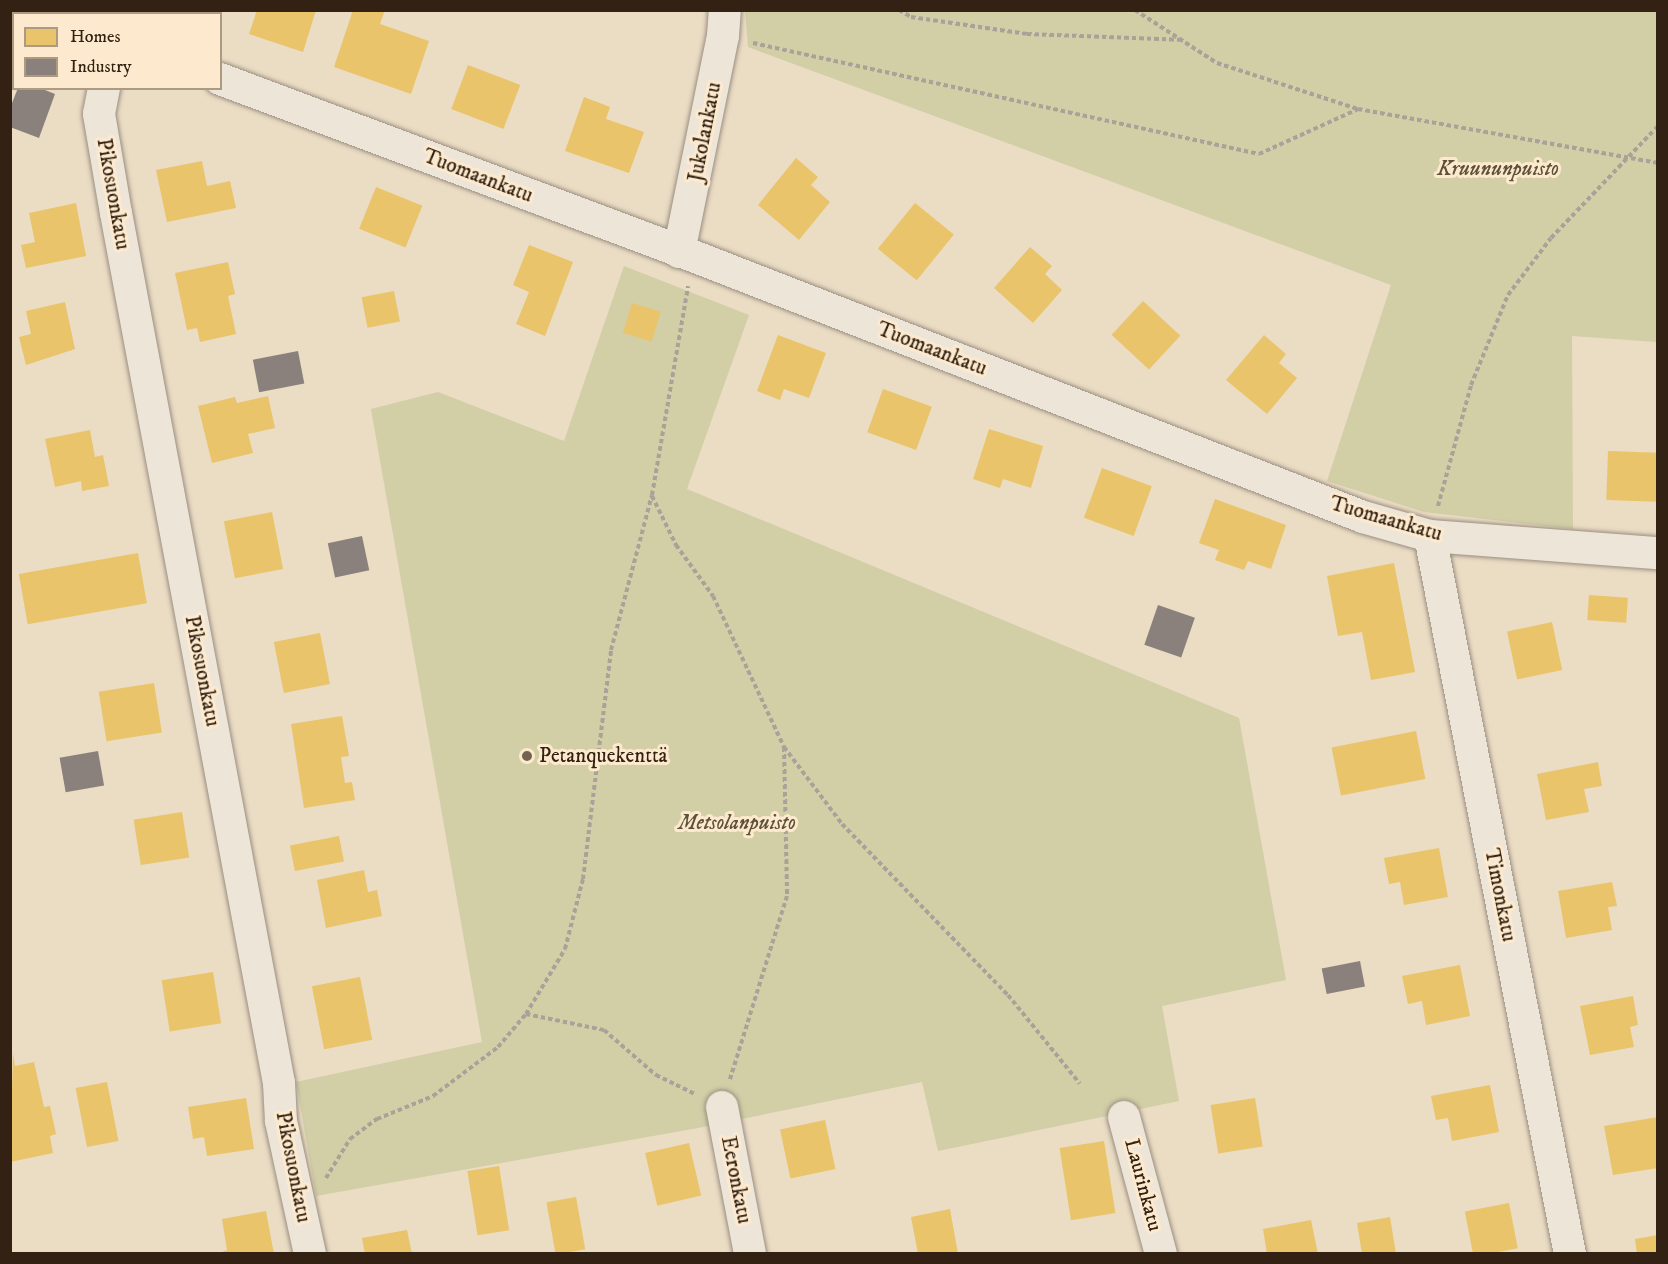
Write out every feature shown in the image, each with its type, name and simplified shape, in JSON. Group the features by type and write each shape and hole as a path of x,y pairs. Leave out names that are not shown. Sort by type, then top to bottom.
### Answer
{"street":[{"name":"Jukolankatu","path":"686,254 724,23"},
{"name":"Tuomaankatu","path":"222,80 686,254 1364,517 1430,536 1658,553"},
{"name":"Pikosuonkatu","path":"104,90 99,114 114,202 279,1083 281,1121 310,1254"},
{"name":"Timonkatu","path":"1430,536 1569,1254"},
{"name":"Eeronkatu","path":"722,1107 750,1254"},
{"name":"Laurinkatu","path":"1124,1117 1161,1254"}],"path":[{"path":"899,10 911,17 1027,34 1180,40"},
{"path":"1135,10 1218,63 1358,109 1624,160 1658,163"},
{"path":"724,23 1259,154 1358,109"},
{"path":"1430,536 1471,385 1508,295 1551,238 1658,126"},
{"path":"303,1214 351,1139 377,1119 433,1096 498,1047 526,1014 565,949 583,879 611,650 652,495 686,254"},
{"path":"652,495 676,545 713,596 784,747 842,824 1008,995 1080,1084"},
{"path":"526,1014 604,1030 656,1075 722,1107 787,896 784,747"}],"green space":[{"name":"Kruununpuisto","path":"745,11 1657,11 1657,342 1572,336 1573,529 1424,512 1327,481 1391,285 748,47"},
{"name":"Metsolanpuisto","path":"624,266 749,315 687,489 1239,718 1286,980 1162,1006 1179,1101 938,1151 922,1082 698,1128 316,1196 296,1082 482,1042 371,409 438,392 564,441"}],"building: Homes":[{"path":"257,10 316,10 303,52 249,34"},
{"path":"353,10 385,10 380,24 429,41 411,94 334,67"},
{"path":"468,65 520,85 503,129 451,109"},
{"path":"584,97 610,107 606,119 644,132 629,173 565,151"},
{"path":"796,158 818,177 811,185 830,202 799,240 758,205"},
{"path":"202,161 207,186 230,181 236,208 167,222 156,170"},
{"path":"376,187 422,206 406,247 359,229"},
{"path":"76,203 86,256 26,268 21,245 35,242 29,213"},
{"path":"915,203 954,234 917,280 878,249"},
{"path":"529,245 573,262 545,336 516,324 529,292 513,285"},
{"path":"1030,247 1052,266 1045,274 1062,290 1033,323 994,288"},
{"path":"228,262 235,294 228,296 236,334 200,342 197,328 187,330 175,273"},
{"path":"394,291 400,321 368,328 362,297"},
{"path":"1143,301 1180,336 1149,369 1112,335"},
{"path":"65,302 75,349 26,365 19,337 31,334 26,311"},
{"path":"632,303 661,312 652,341 623,333"},
{"path":"778,335 826,353 809,398 784,389 780,400 757,391"},
{"path":"1264,335 1286,354 1279,363 1297,378 1267,414 1226,380"},
{"path":"883,389 932,407 916,450 867,432"},
{"path":"268,396 275,428 248,434 253,453 212,463 198,406 235,397 237,403"},
{"path":"989,429 1043,446 1031,488 1003,479 1000,488 973,479"},
{"path":"90,430 95,457 103,455 109,486 82,491 81,481 55,487 45,439"},
{"path":"1608,451 1658,453 1656,502 1606,500"},
{"path":"1102,468 1152,486 1134,536 1084,518"},
{"path":"1215,499 1286,525 1271,569 1248,561 1244,570 1215,560 1219,550 1199,543"},
{"path":"272,512 283,569 235,578 224,521"},
{"path":"138,553 147,603 28,624 19,574"},
{"path":"1394,563 1415,672 1371,680 1362,632 1338,636 1327,576"},
{"path":"1589,595 1628,598 1626,623 1587,620"},
{"path":"1552,622 1562,670 1517,679 1507,632"},
{"path":"320,633 330,684 284,693 274,642"},
{"path":"154,683 162,732 107,741 99,692"},
{"path":"342,716 349,756 341,757 345,783 352,782 355,800 304,808 291,724"},
{"path":"1416,731 1425,779 1341,796 1332,747"},
{"path":"1598,762 1602,786 1584,789 1589,812 1546,820 1537,774"},
{"path":"182,812 189,857 141,865 134,820"},
{"path":"339,836 344,862 295,871 290,846"},
{"path":"1439,848 1448,897 1404,905 1400,882 1389,884 1384,858"},
{"path":"364,870 368,892 377,890 382,916 326,928 317,880"},
{"path":"1612,882 1617,906 1608,907 1612,930 1566,938 1558,891"},
{"path":"1460,965 1470,1016 1426,1025 1422,1001 1408,1004 1402,976"},
{"path":"213,972 221,1023 170,1031 162,980"},
{"path":"360,977 372,1040 324,1049 312,986"},
{"path":"1633,996 1638,1025 1630,1027 1634,1047 1590,1055 1580,1006"},
{"path":"13,1053 15,1066 34,1062 44,1107 50,1106 56,1134 50,1136 53,1153 10,1162"},
{"path":"107,1082 118,1141 87,1147 76,1088"},
{"path":"1490,1085 1499,1132 1452,1141 1448,1118 1436,1120 1431,1096"},
{"path":"246,1098 254,1149 207,1156 204,1137 193,1139 188,1107"},
{"path":"1255,1098 1263,1146 1218,1153 1211,1105"},
{"path":"1658,1117 1658,1168 1613,1175 1604,1126"},
{"path":"825,1120 835,1169 790,1178 780,1130"},
{"path":"1104,1141 1115,1213 1071,1220 1060,1148"},
{"path":"689,1143 701,1196 657,1206 645,1153"},
{"path":"499,1166 509,1230 478,1235 467,1171"},
{"path":"576,1197 585,1249 556,1254 546,1202"},
{"path":"1509,1203 1518,1248 1488,1254 1473,1254 1465,1212"},
{"path":"950,1209 958,1254 918,1254 911,1217"},
{"path":"266,1211 274,1254 217,1254 227,1250 222,1219"},
{"path":"1390,1217 1396,1254 1362,1254 1357,1223"},
{"path":"1311,1220 1318,1254 1267,1254 1263,1229"},
{"path":"407,1230 412,1254 365,1254 362,1238"},
{"path":"1658,1235 1658,1254 1637,1254 1635,1239"}],"building: Industry":[{"path":"17,90 45,90 55,94 39,138 10,127 10,108"},
{"path":"298,351 304,383 259,392 253,360"},
{"path":"362,536 369,570 335,578 328,543"},
{"path":"1158,605 1195,618 1181,657 1144,645"},
{"path":"98,751 104,785 66,792 60,758"},
{"path":"1360,961 1365,987 1327,994 1322,968"}],"place":[{"name":"Petanquekenttä","path":"527,756"}]}
